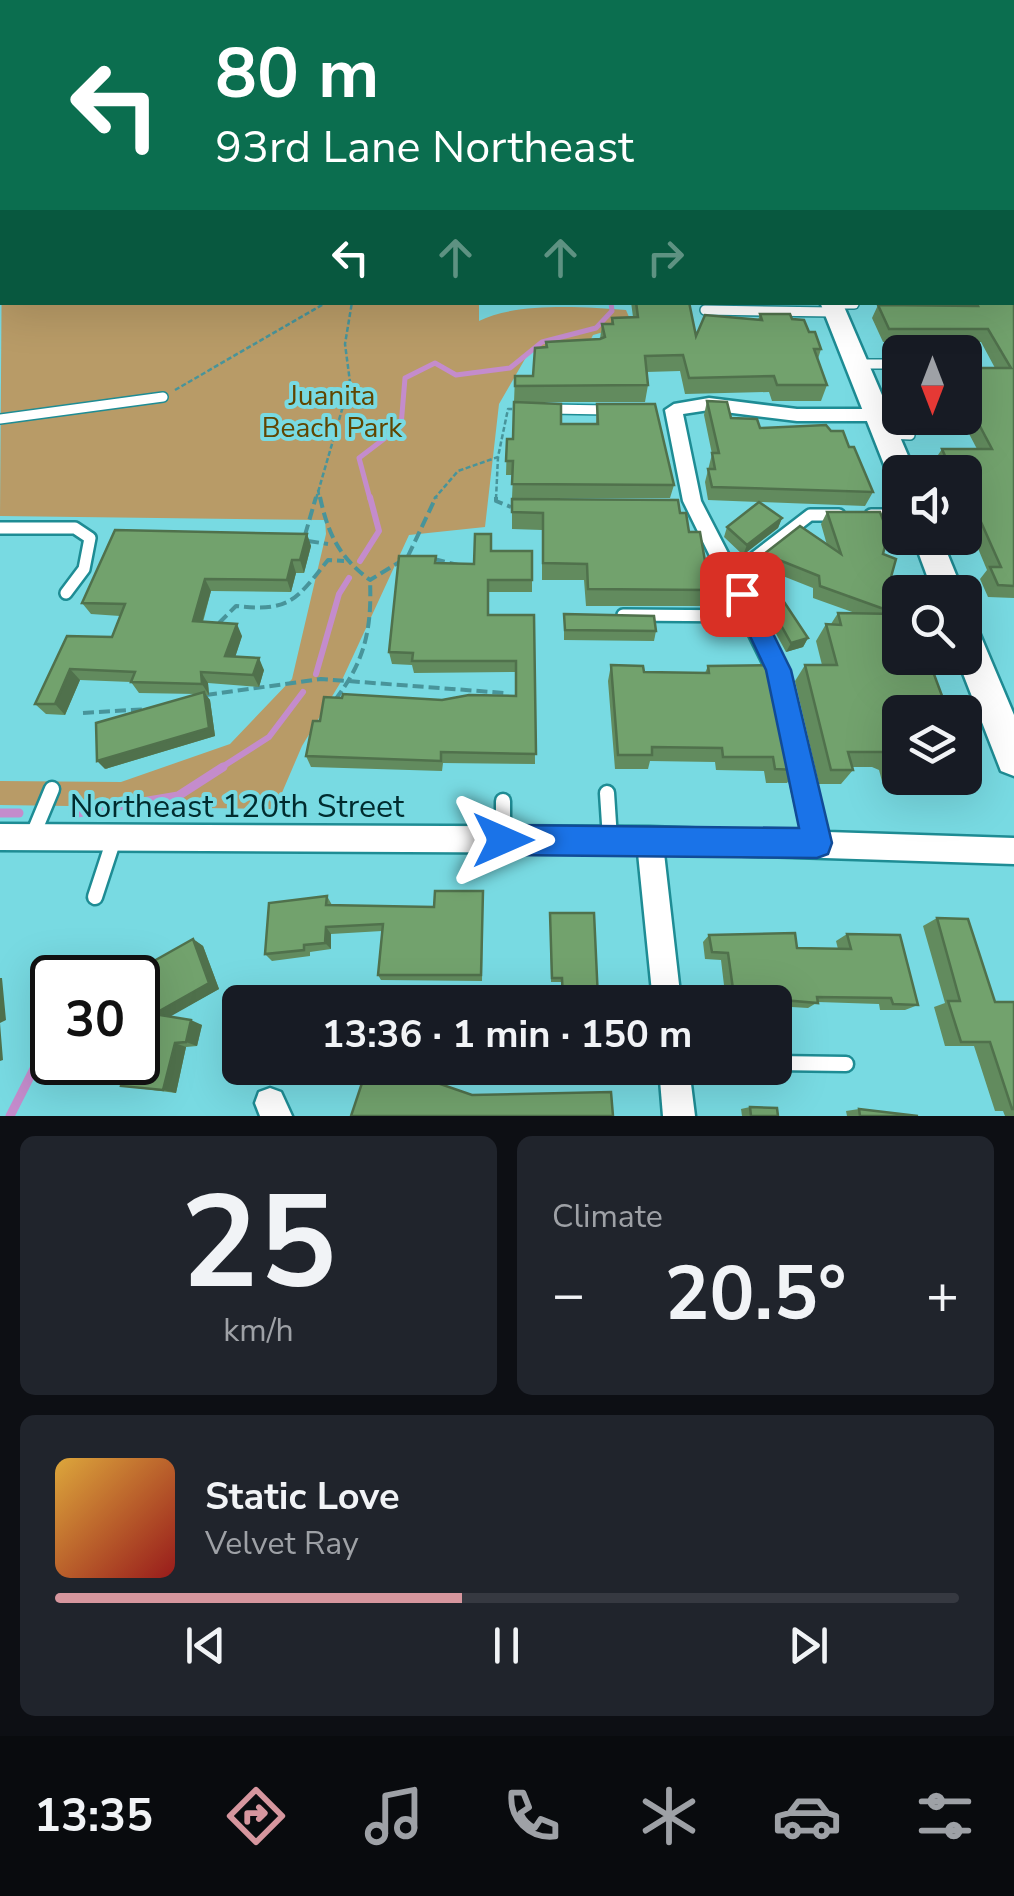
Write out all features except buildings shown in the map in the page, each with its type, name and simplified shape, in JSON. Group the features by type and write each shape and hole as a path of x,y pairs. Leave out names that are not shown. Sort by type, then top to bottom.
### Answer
{"street":[{"path":"838,306 856,364 882,412"},
{"path":"817,843 778,670 731,576 686,508 664,410 709,404 882,427"},
{"path":"982,667 1014,759"},
{"name":"Northeast 120th Street","path":"0,836 650,840 1014,852"},
{"path":"650,840 665,985"},
{"path":"676,1085 679,1116"}],"lane":[{"path":"705,310 838,306"},
{"path":"856,364 882,364"},
{"path":"0,419 163,397"},
{"path":"518,409 616,410"},
{"path":"731,576 810,515 846,515"},
{"path":"864,515 882,515"},
{"path":"0,528 75,528 90,538 84,570 66,593"},
{"path":"615,615 752,616"},
{"path":"31,838 52,790"},
{"path":"607,793 610,840"},
{"path":"503,840 504,801"},
{"path":"95,897 114,838"},
{"path":"792,1063 846,1064"}],"path":[{"path":"163,397 322,305"},
{"path":"330,545 304,540 350,382 345,344 352,305"},
{"path":"512,507 496,501 498,457 508,410 518,409"},
{"path":"370,580 409,556 434,498 458,471 498,457"},
{"path":"318,490 330,545 344,562 370,580"},
{"path":"429,558 461,567"},
{"path":"214,631 236,606 274,611 298,602 328,560 344,562"},
{"path":"329,708 361,667 372,620 370,580"},
{"path":"195,697 321,679 504,693"},
{"path":"82,714 162,706"}],"green space":[{"name":"Juanita Beach Park","path":"2,305 479,305 479,321 531,308 571,307 626,310 632,324 593,335 585,351 529,352 499,404 485,527 409,535 342,680 302,746 275,809 0,805 0,781 121,782 230,744 292,679 326,534 325,520 0,516"}],"waterway":[{"path":"370,499 359,458 401,426 405,378 435,363 456,375 510,368 542,342 596,328 612,311 611,305"},
{"path":"360,561 379,531 370,497"},
{"path":"316,674 339,594 349,578"},
{"path":"219,769 269,737 303,692"},
{"path":"77,813 178,796 223,767"},
{"path":"0,813 19,813"},
{"path":"10,1116 30,1077"}],"route":[{"path":"503,840 817,843 778,670 742,594"}]}
